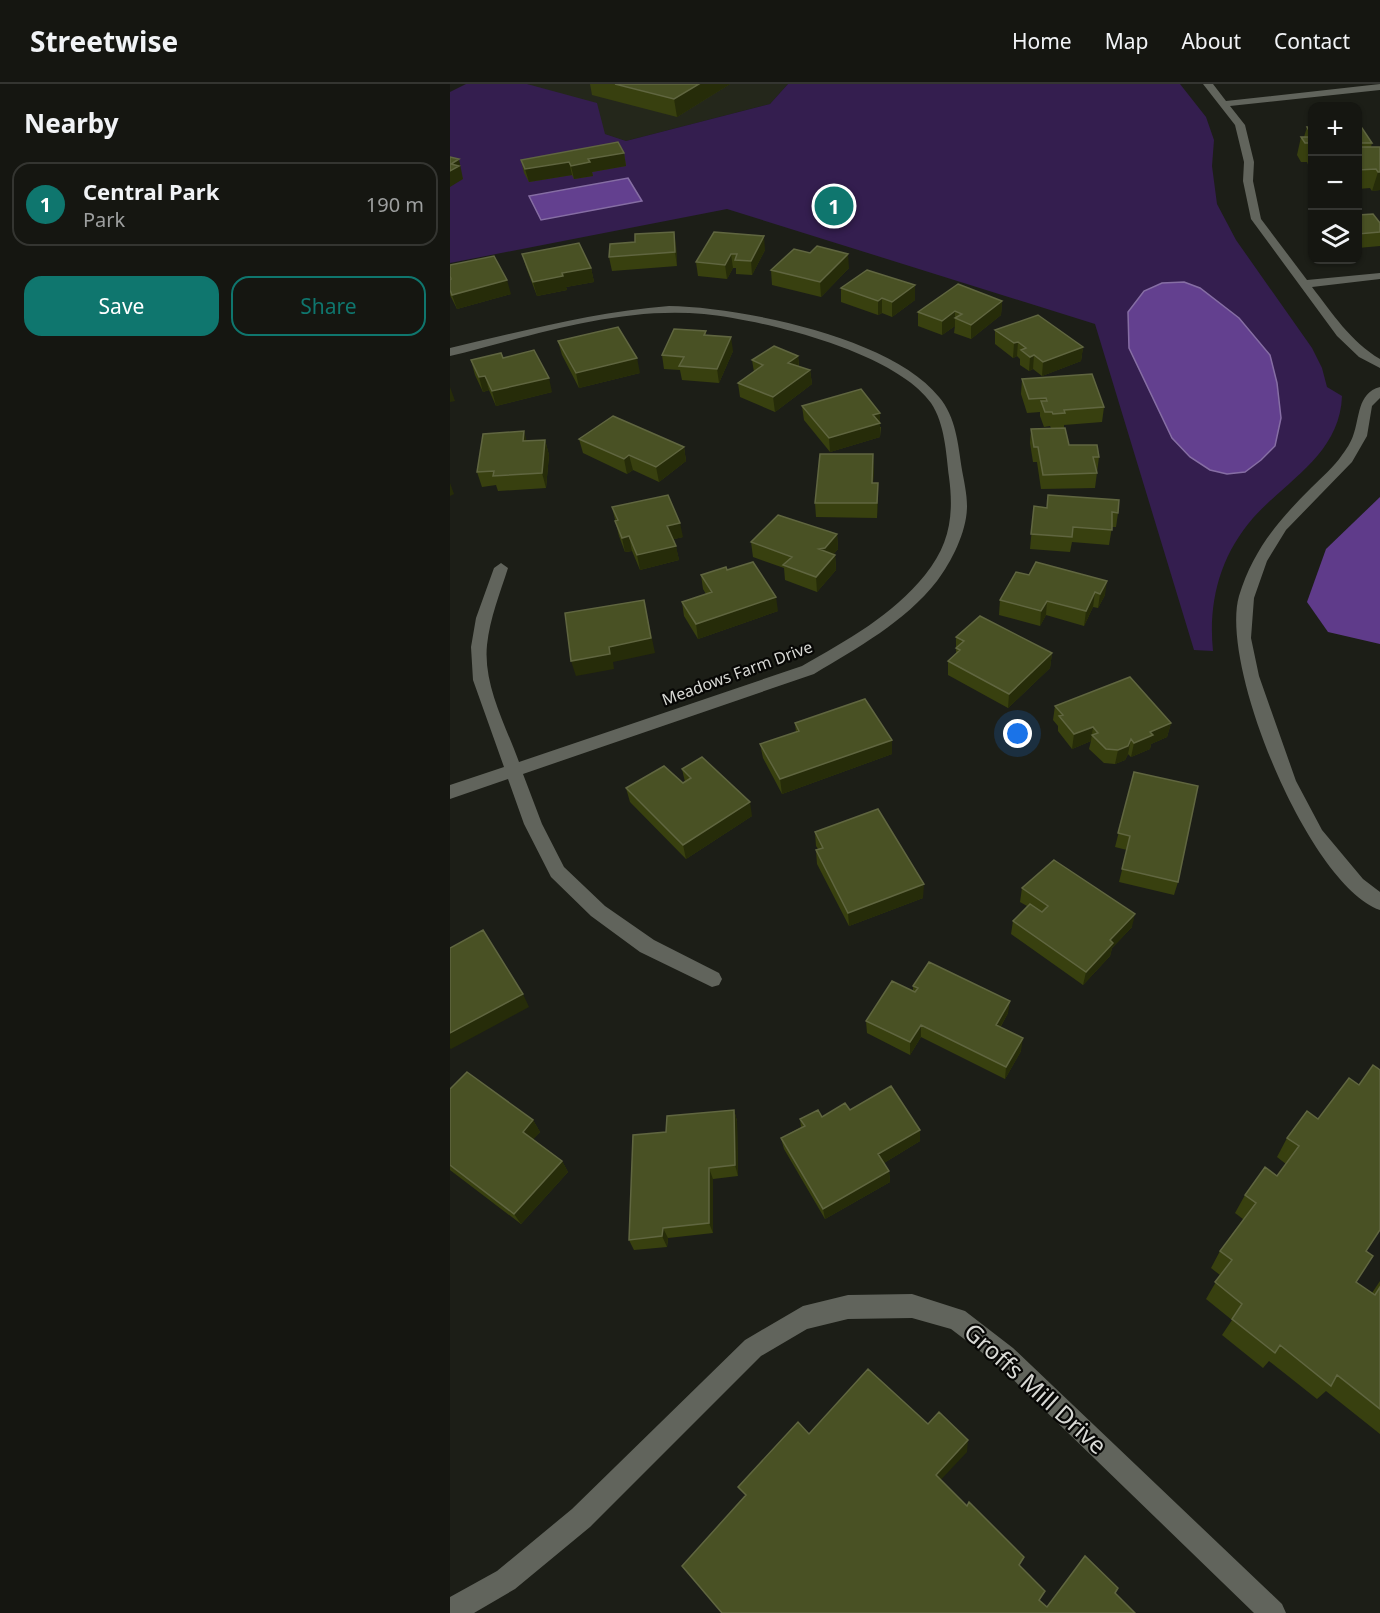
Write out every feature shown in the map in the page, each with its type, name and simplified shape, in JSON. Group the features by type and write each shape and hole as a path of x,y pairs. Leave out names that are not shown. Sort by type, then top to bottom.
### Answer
{"street":[{"path":"1208,84 1240,125 1249,162 1248,181 1256,219 1341,333 1363,354 1380,363"},
{"path":"1225,104 1380,87"},
{"path":"1304,284 1380,276"},
{"name":"Meadows Farm Drive","path":"450,351 612,315 656,311 700,310 745,315 795,327 882,359 911,376 934,398 949,425 960,508 951,543 932,577 900,609 847,647 808,670 450,792"},
{"path":"1380,391 1366,405 1360,436 1347,459 1281,526 1260,561 1246,598 1243,638 1251,676 1287,781 1316,834 1356,884 1380,902"},
{"path":"501,568 484,618 479,647 482,680 533,824 557,872 598,911 647,946 711,979"},
{"name":"Groffs Mill Drive","path":"450,1612 506,1580 581,1518 753,1348 804,1318 848,1307 912,1306 957,1319 1005,1356 1273,1613"}],"shaded area":[{"path":"466,84 527,84 597,103 605,134 626,141 770,104 788,84 1180,84 1206,117 1214,140 1212,166 1217,204 1236,240 1312,348 1322,368 1327,387 1342,396 1339,416 1322,450 1253,518 1232,548 1215,597 1212,615 1213,651 1194,650 1095,324 727,209 450,263 450,92"},
{"path":"527,84 788,84 770,104 626,141 605,134"},
{"path":"628,178 642,201 541,220 529,196"},
{"path":"1184,282 1200,288 1239,318 1270,355 1277,383 1281,418 1275,446 1245,472 1227,474 1210,470 1190,457 1172,438 1129,348 1128,312 1144,291 1162,283"},
{"path":"1380,497 1380,644 1328,632 1307,602 1326,549"}],"building":[{"path":"615,84 699,84 674,99"},
{"path":"1362,128 1372,143 1362,143"},
{"path":"1301,137 1308,137 1308,143 1305,143"},
{"path":"618,142 624,153 588,159 590,162 571,166 569,162 525,169 521,160"},
{"path":"1362,147 1380,147 1380,172 1376,169 1362,170"},
{"path":"450,157 459,159 451,164 459,166 450,171"},
{"path":"1373,214 1380,223 1380,232 1362,234 1362,215"},
{"path":"674,232 675,252 609,257 610,244 635,242 635,234"},
{"path":"714,232 764,236 751,261 735,260 737,254 731,254 725,265 696,262"},
{"path":"579,243 591,268 562,273 563,276 533,282 522,254"},
{"path":"817,246 848,254 820,282 771,270 794,249 810,253"},
{"path":"494,256 507,280 452,295 450,265"},
{"path":"867,270 915,285 892,302 882,298 878,301 841,288"},
{"path":"958,284 1002,301 971,325 955,318 962,314 955,311 942,321 918,312"},
{"path":"1038,315 1083,347 1043,362 1034,355 1030,357 1021,350 1026,348 995,330"},
{"path":"618,327 637,358 576,373 558,341"},
{"path":"674,329 706,331 704,335 731,337 717,369 679,366 684,357 662,355"},
{"path":"774,346 798,356 788,363 810,370 773,397 738,383 763,365 752,360"},
{"path":"534,350 549,378 492,391 485,376 479,377 471,360 501,353 503,358"},
{"path":"1092,374 1104,407 1064,410 1065,413 1053,414 1045,412 1041,401 1047,401 1046,398 1029,399 1022,379"},
{"path":"861,389 880,413 873,415 880,423 829,438 802,406"},
{"path":"613,416 684,447 656,467 629,455 624,459 579,439"},
{"path":"1065,428 1069,445 1097,445 1099,457 1093,457 1097,473 1043,475 1038,447 1034,447 1031,429"},
{"path":"524,431 523,441 545,440 542,473 493,476 494,471 477,472 483,434"},
{"path":"820,454 873,454 872,483 878,483 877,503 815,503"},
{"path":"668,495 680,523 667,526 676,546 637,555 629,536 622,538 612,507"},
{"path":"1048,495 1119,500 1118,513 1112,512 1112,530 1073,527 1072,537 1031,534 1034,506 1047,508"},
{"path":"778,515 837,534 825,548 819,549 835,555 816,577 783,565 792,557 751,542"},
{"path":"753,562 776,597 696,624 682,602 712,592 701,575"},
{"path":"1036,562 1107,581 1100,594 1095,592 1086,611 1047,601 1041,611 1000,600 1016,572 1029,575"},
{"path":"644,600 651,638 609,647 610,654 571,661 565,613"},
{"path":"980,616 1052,653 1009,694 948,661 960,650 956,648 964,641 956,637"},
{"path":"1130,677 1171,723 1150,732 1153,735 1134,743 1131,739 1128,746 1118,750 1106,749 1092,735 1098,733 1093,727 1074,734 1059,716 1063,715 1055,706"},
{"path":"865,699 892,740 780,779 760,744 799,731 795,723"},
{"path":"702,757 750,802 683,845 626,788 664,766 683,783 691,778 682,769"},
{"path":"1134,772 1198,786 1178,882 1122,869 1130,836 1118,833"},
{"path":"878,809 924,884 848,913 816,850 823,848 815,832"},
{"path":"1054,860 1135,914 1110,940 1113,943 1086,972 1013,921 1030,904 1042,912 1048,906 1022,888"},
{"path":"483,930 523,994 450,1033 450,948"},
{"path":"929,962 1010,1001 996,1025 1023,1038 1006,1067 921,1025 910,1042 866,1021 892,981 915,992 918,988 913,986"},
{"path":"1373,1065 1380,1070 1380,1230 1366,1251 1373,1256 1356,1282 1375,1295 1380,1287 1380,1409 1337,1375 1331,1386 1280,1345 1275,1353 1232,1319 1242,1304 1215,1282 1232,1260 1220,1251 1256,1203 1245,1195 1265,1167 1277,1176 1299,1146 1287,1138 1307,1111 1318,1119 1349,1078 1359,1085"},
{"path":"467,1072 533,1120 523,1132 562,1161 514,1214 450,1165 450,1089"},
{"path":"891,1086 920,1130 878,1154 889,1171 823,1209 781,1138 805,1126 800,1119 818,1110 822,1117 845,1103 850,1110"},
{"path":"734,1110 735,1165 709,1168 709,1223 663,1228 662,1236 629,1240 633,1135 666,1132 667,1116"},
{"path":"868,1369 928,1424 939,1412 968,1440 936,1475 967,1506 969,1502 1024,1557 1019,1565 1045,1591 1039,1600 1047,1607 1085,1556 1118,1588 1115,1593 1135,1613 722,1613 682,1566 746,1495 738,1487 798,1422 809,1434"}],"place":[{"name":"Central Park","path":"834,206"}]}
